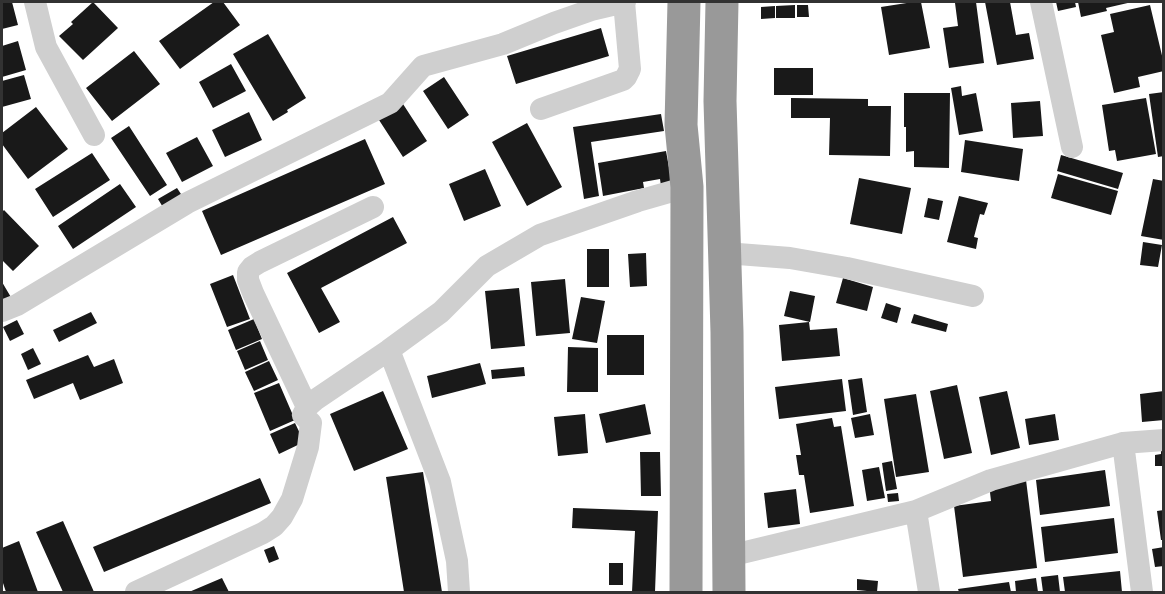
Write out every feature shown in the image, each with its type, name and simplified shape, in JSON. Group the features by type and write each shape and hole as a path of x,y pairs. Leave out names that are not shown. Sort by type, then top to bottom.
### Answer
{"highway":[{"path":"684,2 681,125 687,188 686,592"},
{"path":"722,2 720,101 725,254 729,556 735,591"}],"street":[{"path":"35,2 46,47 94,135"},
{"path":"2,311 187,203 390,103 423,66 511,41 591,10 624,2 630,69 623,80 541,109"},
{"path":"1041,2 1072,147"},
{"path":"136,592 263,533 282,517 291,499 308,447 311,423 303,415 307,407 441,312 487,266 540,235 638,201 687,188"},
{"path":"307,407 253,293 248,280 248,272 260,262 374,207"},
{"path":"725,254 790,258 973,296"},
{"path":"390,350 440,482 457,561 459,592"},
{"path":"729,556 916,511 992,480 1123,443 1164,440"},
{"path":"1123,443 1142,592"},
{"path":"916,511 929,592"}],"building":[{"path":"2,2 12,2 18,25 2,29"},
{"path":"93,2 118,28 83,60 59,36"},
{"path":"214,2 223,2 240,25 180,69 159,41"},
{"path":"921,2 930,48 889,55 881,7"},
{"path":"976,2 984,63 949,68 943,28 958,26 955,3"},
{"path":"985,2 1010,2 1016,35 1029,33 1034,59 997,65"},
{"path":"1056,2 1075,2 1076,7 1058,11"},
{"path":"1078,2 1132,2 1081,17"},
{"path":"795,5 795,18 776,18 776,6"},
{"path":"797,5 808,5 809,17 797,17"},
{"path":"1150,5 1164,71 1138,77 1140,87 1114,93 1101,35 1114,32 1110,14"},
{"path":"775,6 775,18 761,19 761,7"},
{"path":"601,28 609,56 516,84 507,56"},
{"path":"268,34 306,98 273,121 233,54"},
{"path":"18,41 26,70 2,77 2,46"},
{"path":"134,51 160,84 112,121 86,88"},
{"path":"231,64 246,91 213,108 199,82"},
{"path":"774,68 813,68 813,95 774,95"},
{"path":"24,75 31,99 2,107 2,81"},
{"path":"444,77 469,115 448,129 423,91"},
{"path":"961,86 962,96 976,93 983,131 959,135 951,88"},
{"path":"1164,92 1164,156 1158,157 1149,94"},
{"path":"904,93 950,93 949,168 914,167 914,151 906,152"},
{"path":"791,98 868,99 868,106 891,106 890,156 829,155 830,118 791,118"},
{"path":"1146,98 1156,154 1117,161 1115,150 1109,151 1102,105"},
{"path":"1040,101 1043,136 1013,138 1011,103"},
{"path":"403,104 427,141 403,157 379,120"},
{"path":"36,107 68,149 28,179 2,144 2,133"},
{"path":"249,112 262,140 225,157 212,130"},
{"path":"661,114 664,131 591,142 599,196 584,199 573,127"},
{"path":"527,123 562,187 527,206 492,142"},
{"path":"129,126 167,185 150,196 111,138"},
{"path":"197,137 213,166 182,182 166,153"},
{"path":"365,139 385,184 221,255 202,211"},
{"path":"965,140 1023,149 1019,181 961,172"},
{"path":"666,151 672,184 661,186 660,179 643,182 644,188 603,196 598,163"},
{"path":"92,153 110,180 53,217 35,189"},
{"path":"1061,155 1123,173 1118,189 1057,171"},
{"path":"485,169 501,206 464,221 449,184"},
{"path":"1058,174 1118,191 1111,215 1051,198"},
{"path":"859,178 911,188 902,234 850,224"},
{"path":"1153,179 1164,181 1164,240 1141,236"},
{"path":"120,184 136,207 73,249 58,226"},
{"path":"177,188 183,197 164,209 158,199"},
{"path":"959,196 988,203 984,215 980,214 974,237 978,238 976,249 947,242"},
{"path":"928,198 943,201 939,220 924,217"},
{"path":"4,210 39,246 13,271 2,260 2,212"},
{"path":"393,217 407,243 321,288 340,322 319,333 287,273"},
{"path":"1143,242 1162,245 1158,267 1140,265"},
{"path":"587,249 609,249 609,287 587,287"},
{"path":"646,253 647,286 630,287 628,254"},
{"path":"233,275 250,319 227,327 210,284"},
{"path":"843,278 873,287 867,311 836,303"},
{"path":"565,279 570,333 536,336 531,282"},
{"path":"2,282 12,299 2,305"},
{"path":"519,288 525,346 491,349 485,291"},
{"path":"790,291 815,296 810,322 784,316"},
{"path":"581,297 605,301 597,343 572,339"},
{"path":"886,303 901,308 897,323 881,318"},
{"path":"91,312 97,323 59,342 53,330"},
{"path":"914,314 948,324 946,332 911,323"},
{"path":"254,319 262,339 236,350 228,330"},
{"path":"17,320 24,334 10,341 3,327"},
{"path":"809,322 810,330 837,328 840,356 782,361 779,325"},
{"path":"607,335 644,335 644,375 607,375"},
{"path":"260,341 268,360 245,370 237,351"},
{"path":"568,347 598,348 598,392 567,392"},
{"path":"33,348 41,364 28,370 21,354"},
{"path":"88,355 94,367 114,359 123,383 80,400 73,383 34,399 26,380"},
{"path":"269,361 278,380 254,391 245,372"},
{"path":"480,363 486,384 432,398 427,376"},
{"path":"524,367 525,376 492,379 491,370"},
{"path":"862,378 867,412 853,415 848,380"},
{"path":"842,379 846,411 779,419 775,387"},
{"path":"279,383 295,420 270,431 254,393"},
{"path":"957,385 972,453 944,459 930,391"},
{"path":"383,391 408,449 354,471 330,414"},
{"path":"1007,391 1020,448 991,455 979,397"},
{"path":"1164,391 1164,420 1142,422 1140,394"},
{"path":"916,394 929,472 896,477 884,399"},
{"path":"645,404 651,434 606,443 599,414"},
{"path":"585,414 588,453 558,456 554,417"},
{"path":"870,414 874,435 855,438 851,418"},
{"path":"1055,414 1059,440 1029,445 1025,419"},
{"path":"832,418 834,427 841,426 854,506 810,513 804,475 799,475 796,455 801,455 796,424"},
{"path":"295,423 304,442 279,454 270,434"},
{"path":"1161,450 1164,450 1164,466 1155,466 1155,455 1161,454"},
{"path":"640,452 660,452 661,496 641,496"},
{"path":"892,461 897,489 886,491 882,463"},
{"path":"879,467 885,498 867,501 862,470"},
{"path":"1105,470 1110,506 1040,515 1036,480"},
{"path":"423,472 442,592 404,592 386,477"},
{"path":"260,478 271,503 104,572 93,547"},
{"path":"1026,480 1037,568 963,577 954,506 991,501 989,484"},
{"path":"796,489 800,524 768,528 764,493"},
{"path":"898,493 899,501 888,502 887,494"},
{"path":"573,508 658,511 655,592 632,592 635,531 572,528"},
{"path":"1164,510 1164,540 1161,540 1157,511"},
{"path":"1114,518 1118,553 1045,562 1041,527"},
{"path":"63,521 94,592 63,592 36,532"},
{"path":"19,541 38,592 6,592 2,580 2,548"},
{"path":"274,546 279,559 269,563 264,550"},
{"path":"1164,547 1164,566 1155,567 1152,549"},
{"path":"609,563 623,563 623,585 609,585"},
{"path":"1120,571 1122,592 1065,592 1063,577"},
{"path":"1058,575 1060,592 1043,592 1041,577"},
{"path":"222,578 229,592 189,592"},
{"path":"1036,578 1038,592 1016,592 1015,581"},
{"path":"857,579 878,581 877,592 857,590"},
{"path":"1009,582 1011,592 959,592 958,589"}]}
